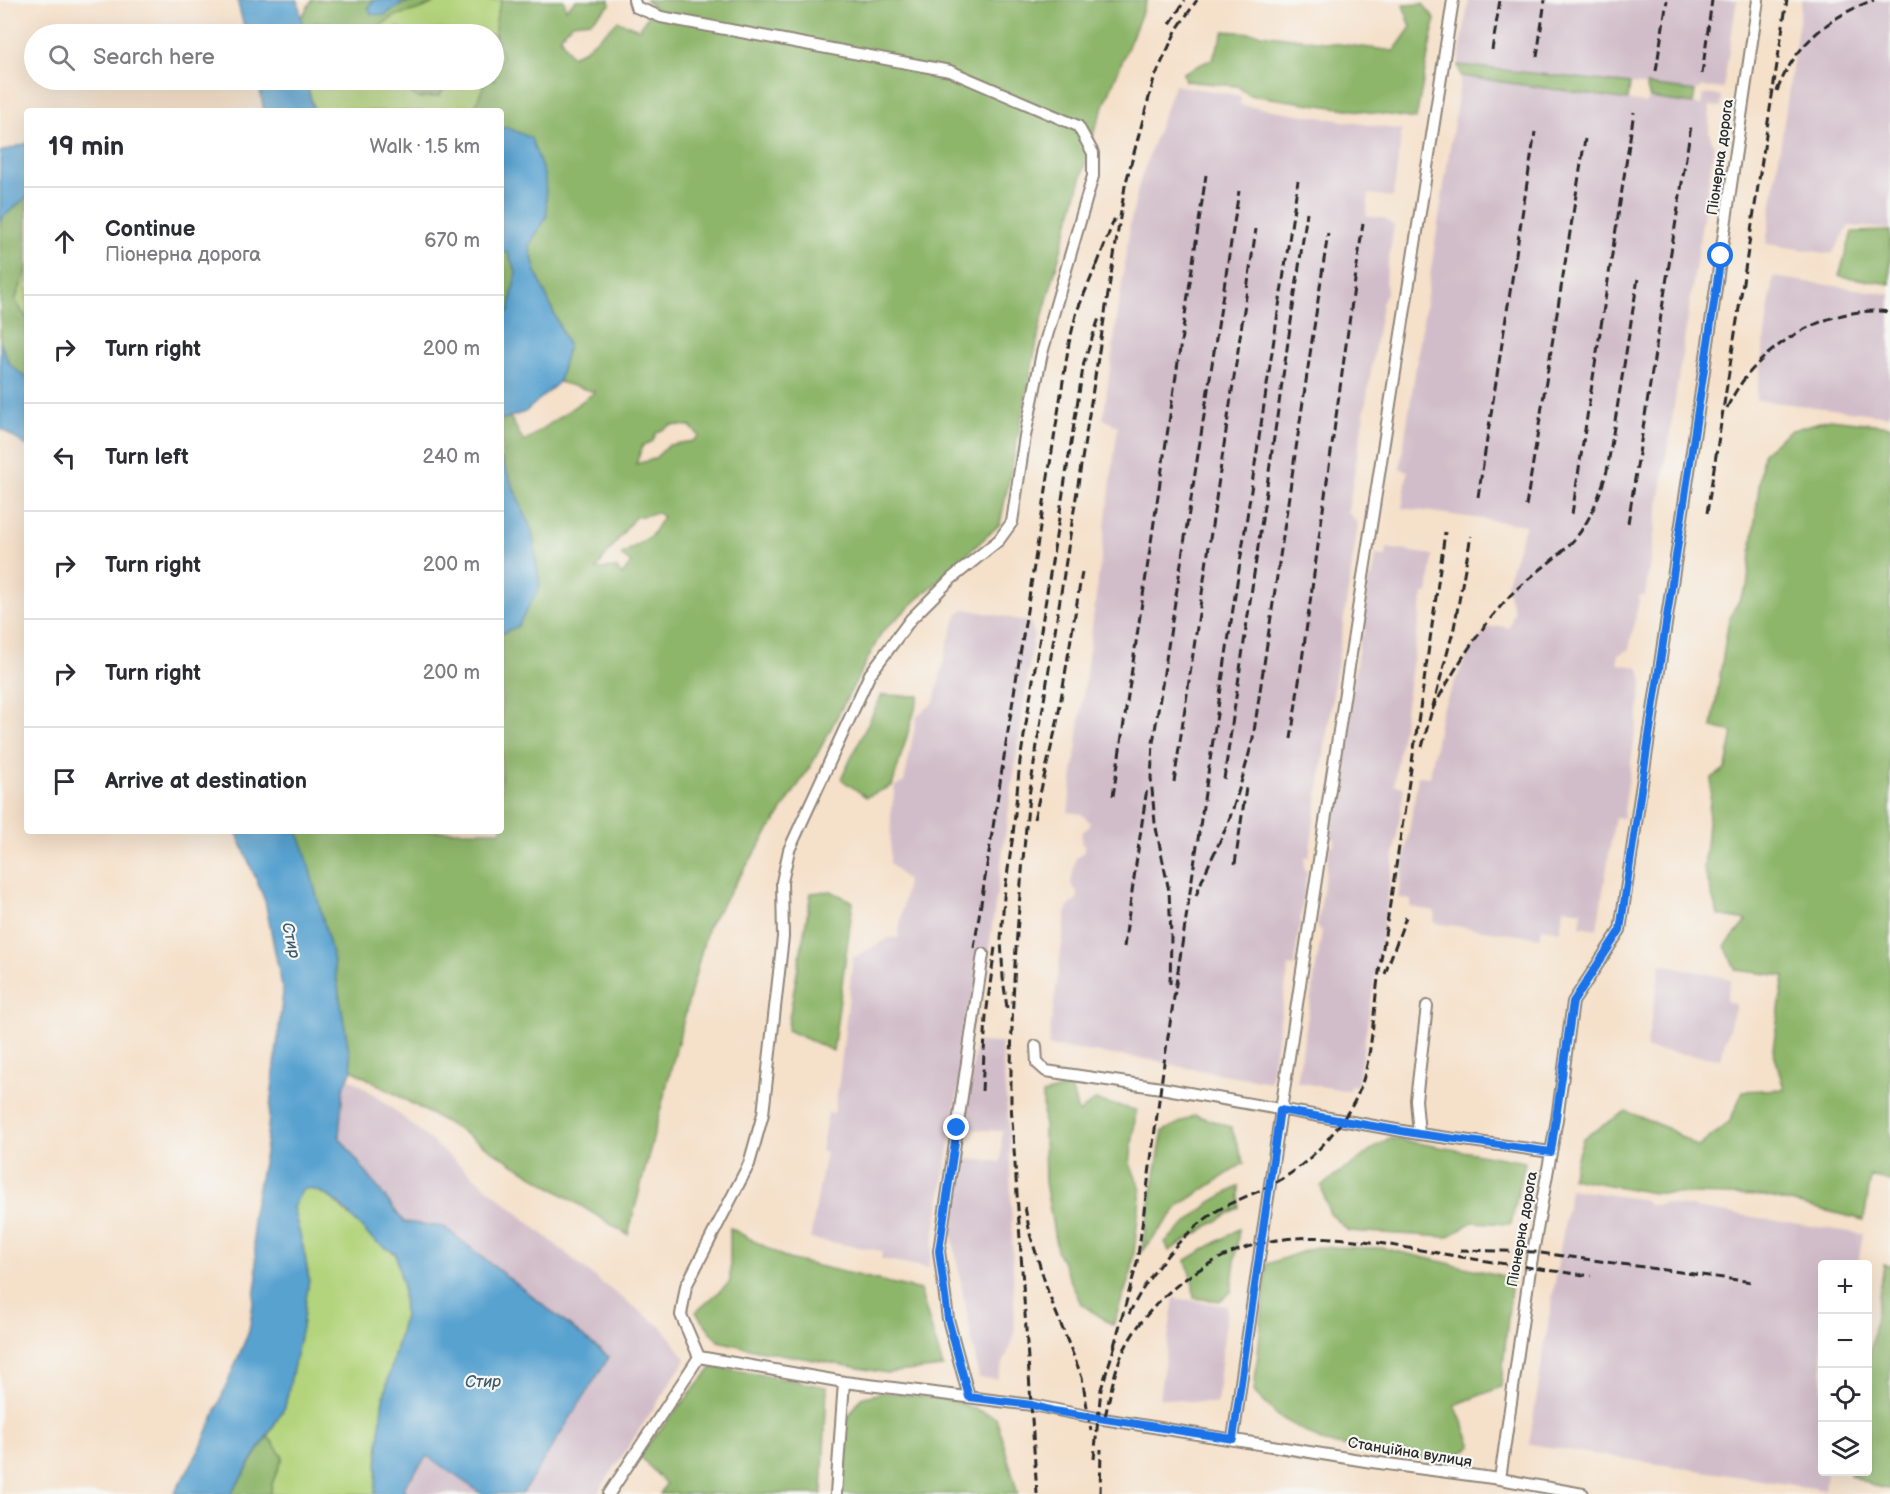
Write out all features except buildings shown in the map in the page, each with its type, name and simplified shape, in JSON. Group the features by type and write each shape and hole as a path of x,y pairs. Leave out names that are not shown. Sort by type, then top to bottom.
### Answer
{"street":[{"path":"609,1494 699,1357 681,1316 687,1286 749,1164 763,1114 783,937 782,882 789,850 870,674 911,618 952,578 999,540 1012,522 1025,436 1042,353 1093,176 1093,153 1078,126 950,71 661,17 636,7 634,0"},
{"path":"1233,1439 1280,1110 1453,0"},
{"name":"Піонерна дорога","path":"1500,1479 1530,1269 1551,1152 1573,1002 1620,930 1699,410 1758,0"},
{"path":"969,1397 948,1319 939,1251 983,954"},
{"path":"1419,1134 1416,1100 1426,1006"},
{"path":"1036,1046 1037,1063 1046,1071 1161,1088 1419,1134 1551,1152"},
{"name":"Станційна вулиця","path":"699,1357 844,1382 1032,1405 1054,1411 1372,1462 1500,1479 1583,1494"},
{"path":"836,1494 844,1382"}],"shaded area":[{"path":"1469,0 1737,0 1723,89 1703,87 1695,91 1458,65"},
{"path":"1802,0 1890,0 1890,229 1849,226 1832,254 1766,244"},
{"path":"1461,76 1645,103 1650,98 1701,105 1703,94 1722,96 1721,107 1710,106 1709,133 1714,146 1645,595 1640,595 1629,649 1619,655 1617,664 1638,667 1643,680 1623,818 1615,817 1597,929 1580,926 1582,911 1564,908 1560,931 1542,928 1540,938 1434,923 1435,911 1410,907 1411,900 1398,898 1418,776 1430,777 1441,712 1470,649 1488,628 1500,626 1509,628 1514,611 1506,586 1525,525 1402,508 1408,471 1400,469"},
{"path":"1174,85 1241,96 1240,105 1402,130 1393,197 1369,194 1366,216 1384,218 1394,226 1385,282 1387,288 1383,298 1348,512 1358,524 1309,856 1305,858 1304,864 1307,872 1294,966 1289,966 1270,1082 1169,1065 1158,1061 1048,1046 1067,908 1077,899 1078,893 1071,884 1075,859 1084,853 1084,846 1081,842 1082,832 1089,827 1090,822 1081,814 1068,812 1118,426 1103,419 1130,225 1139,184"},
{"path":"1773,277 1890,294 1890,416 1756,400"},
{"path":"1387,548 1433,555 1428,594 1423,594 1394,785 1404,787 1383,928 1357,1086 1350,1085 1349,1091 1297,1082 1322,931 1317,928 1330,846 1335,842 1335,839 1331,837 1360,637 1364,635 1365,630 1361,627 1369,578 1372,578 1376,555 1386,557"},
{"path":"966,609 1030,622 1034,633 988,955 958,1091 929,1268 881,1259 882,1251 810,1239 826,1152 821,1151 828,1112 834,1113 839,1082 853,958 889,938 898,938 907,881 890,863 891,815 895,786 904,782 917,716 934,702 948,642 958,613"},
{"path":"1661,964 1731,979 1726,1001 1736,1005 1720,1059 1646,1049"},
{"path":"976,1042 1001,1043 1009,1131 1015,1334 997,1379 979,1378 950,1225 959,1157 1001,1162 1002,1131 964,1129"},
{"path":"348,1077 382,1100 603,1284 663,1328 686,1359 597,1494 311,1494 268,1436 285,1406 339,1137 343,1089"},
{"path":"1570,1189 1645,1200 1649,1204 1664,1203 1863,1234 1859,1260 1818,1260 1818,1476 1827,1476 1825,1490 1529,1444"},
{"path":"1174,1298 1227,1306 1217,1404 1159,1398"}],"green space":[{"path":"312,0 374,0 368,7 385,15 410,2 439,0 423,8 395,16 382,24 332,24 331,22 302,24 301,18"},
{"path":"439,0 502,0 496,24 382,24 395,16 423,8"},
{"path":"502,0 564,0 566,9 576,0 609,0 610,5 591,21 572,23 560,37 571,56 583,51 618,21 639,29 654,8 646,0 1147,0 1095,128 1041,322 1000,524 882,632 813,762 708,926 628,1235 459,1130 352,1070 333,957 298,834 504,834 504,632 518,625 532,531 504,465 504,419 510,417 524,442 595,392 559,382 568,346 536,272 529,245 547,216 506,127 504,127 504,108 474,108 482,90 504,90 504,24 496,24","holes":["671,425 690,426 699,436 693,441 669,445 654,459 636,464 643,445 653,441 656,433","658,513 663,517 651,536 621,555 631,563 622,575 616,568 596,569 635,517"]},
{"path":"1423,4 1435,19 1416,119 1249,95 1237,86 1185,81 1183,73 1212,59 1224,31 1394,51 1411,27 1403,5"},
{"path":"331,22 332,24 314,24"},
{"path":"1458,65 1630,84 1628,100 1461,76"},
{"path":"1646,85 1695,91 1693,104 1650,98"},
{"path":"309,90 409,90 417,98 439,96 444,90 482,90 474,108 313,108"},
{"path":"409,90 442,90 439,96 417,98"},
{"path":"24,200 24,277 15,300 24,314 24,376 9,364 0,342 0,223 3,217"},
{"path":"1890,231 1890,284 1839,276 1852,232"},
{"path":"504,252 508,253 516,272 509,313 504,315"},
{"path":"24,277 24,314 15,301"},
{"path":"1830,419 1890,426 1890,1182 1871,1176 1864,1220 1765,1196 1653,1193 1571,1178 1583,1138 1626,1111 1667,1128 1698,1147 1730,1121 1743,1091 1784,1089 1773,1049 1784,976 1736,970 1725,946 1747,920 1718,915 1704,869 1712,778 1726,768 1733,732 1712,727 1729,618 1747,587 1763,453 1789,431"},
{"path":"882,695 919,696 892,786 866,797 841,779"},
{"path":"831,891 853,902 833,1051 787,1030 811,893"},
{"path":"1071,1086 1078,1113 1095,1100 1136,1110 1130,1164 1141,1190 1132,1270 1113,1325 1081,1304 1057,1250 1045,1182 1043,1094"},
{"path":"1195,1115 1231,1127 1244,1163 1180,1205 1141,1253 1163,1131"},
{"path":"1389,1138 1525,1162 1511,1224 1472,1222 1448,1237 1348,1231 1329,1212 1321,1186"},
{"path":"1239,1186 1239,1207 1169,1251 1165,1242 1211,1202"},
{"path":"313,1188 332,1199 374,1240 396,1254 403,1288 404,1316 382,1404 375,1494 270,1494 283,1457 268,1436 285,1406 302,1327 309,1279 293,1207 303,1189"},
{"path":"730,1228 788,1259 920,1290 943,1367 887,1373 718,1341 696,1312 730,1282"},
{"path":"1239,1229 1231,1292 1221,1301 1194,1298 1186,1260"},
{"path":"1316,1247 1383,1248 1512,1278 1501,1387 1455,1405 1472,1446 1447,1462 1324,1443 1278,1416 1254,1392 1267,1264"},
{"path":"1884,1265 1890,1266 1890,1489 1873,1486 1852,1476 1872,1476 1872,1340"},
{"path":"713,1366 827,1387 822,1494 660,1494 666,1484 639,1455"},
{"path":"884,1392 954,1401 996,1417 1018,1494 842,1494 845,1422 861,1398"},
{"path":"268,1436 283,1457 270,1494 231,1494"}],"water":[{"path":"237,0 298,0 302,24 243,24"},
{"path":"374,0 412,0 402,3 385,15 371,14 368,7"},
{"path":"260,90 309,90 313,108 263,108"},
{"path":"504,127 531,138 545,177 547,216 529,246 536,272 568,346 559,382 525,412 504,419 504,314 509,312 516,272 508,253 504,252"},
{"path":"24,144 24,200 3,217 0,223 0,152"},
{"path":"0,342 9,363 24,376 24,444 0,428"},
{"path":"504,465 532,531 540,586 518,626 504,633"},
{"name":"Стир","path":"237,834 298,834 333,957 352,1070 343,1089 339,1137 404,1222 444,1227 609,1357 522,1494 482,1494 427,1456 403,1488 407,1494 375,1494 382,1404 404,1316 403,1288 396,1254 371,1238 333,1199 314,1190 303,1189 293,1207 309,1279 302,1327 285,1407 231,1494 174,1494 200,1449 249,1331 257,1276 252,1218 265,1153 283,992 265,901"}],"railway":[{"path":"1170,24 1185,0"},
{"path":"1037,1494 1011,1104 1014,988 1029,796 1125,186 1154,79 1177,29 1197,0"},
{"path":"1492,50 1500,0"},
{"path":"1537,57 1545,0"},
{"path":"1656,71 1667,0"},
{"path":"1702,74 1712,0"},
{"path":"1707,513 1787,0"},
{"path":"1777,91 1793,60 1815,35 1842,15 1874,0"},
{"path":"1572,514 1634,112"},
{"path":"1628,523 1691,126"},
{"path":"1478,497 1535,132"},
{"path":"1526,506 1585,139"},
{"path":"1113,796 1206,175"},
{"path":"1114,1346 1137,1263 1164,1063 1298,181"},
{"path":"1170,984 1169,891 1155,823 1151,778 1153,743 1239,191"},
{"path":"1224,779 1307,212"},
{"path":"1097,265 1115,217"},
{"path":"1291,739 1363,223"},
{"path":"1174,782 1256,229"},
{"path":"1196,896 1228,823 1253,738 1328,233"},
{"path":"974,948 1069,343 1077,311 1099,259"},
{"path":"1432,710 1466,652 1496,612 1514,592 1569,545 1582,529 1592,511 1607,471 1638,278"},
{"path":"1727,408 1754,367 1794,335 1817,323 1841,315 1866,311 1890,312"},
{"path":"1007,1008 1001,939 1020,761 1084,362 1099,318"},
{"path":"1129,1314 1154,1272 1187,1235 1219,1210 1262,1190 1304,1163 1334,1132 1358,1094 1364,1078 1371,1042 1379,972 1414,752 1445,532"},
{"path":"1422,747 1454,628 1471,536"},
{"path":"1034,819 1057,723 1082,572"},
{"path":"1124,947 1147,788"},
{"path":"1235,864 1246,788"},
{"path":"1385,974 1406,917"},
{"path":"982,1091 986,1016 995,947"},
{"path":"1025,1207 1030,1234 1049,1295 1082,1377 1091,1431"},
{"path":"1105,1416 1120,1359 1132,1336 1147,1315 1166,1295 1210,1263 1259,1244 1285,1239 1342,1239 1591,1276"},
{"path":"1460,1250 1534,1252 1752,1282"},
{"path":"1094,1459 1101,1389 1117,1339"},
{"path":"1100,1494 1101,1449"}],"route":[{"path":"957,1128 939,1251 948,1319 969,1397 1032,1405 1054,1411 1233,1439 1280,1110 1419,1134 1551,1152 1573,1002 1620,930 1721,256"}]}
